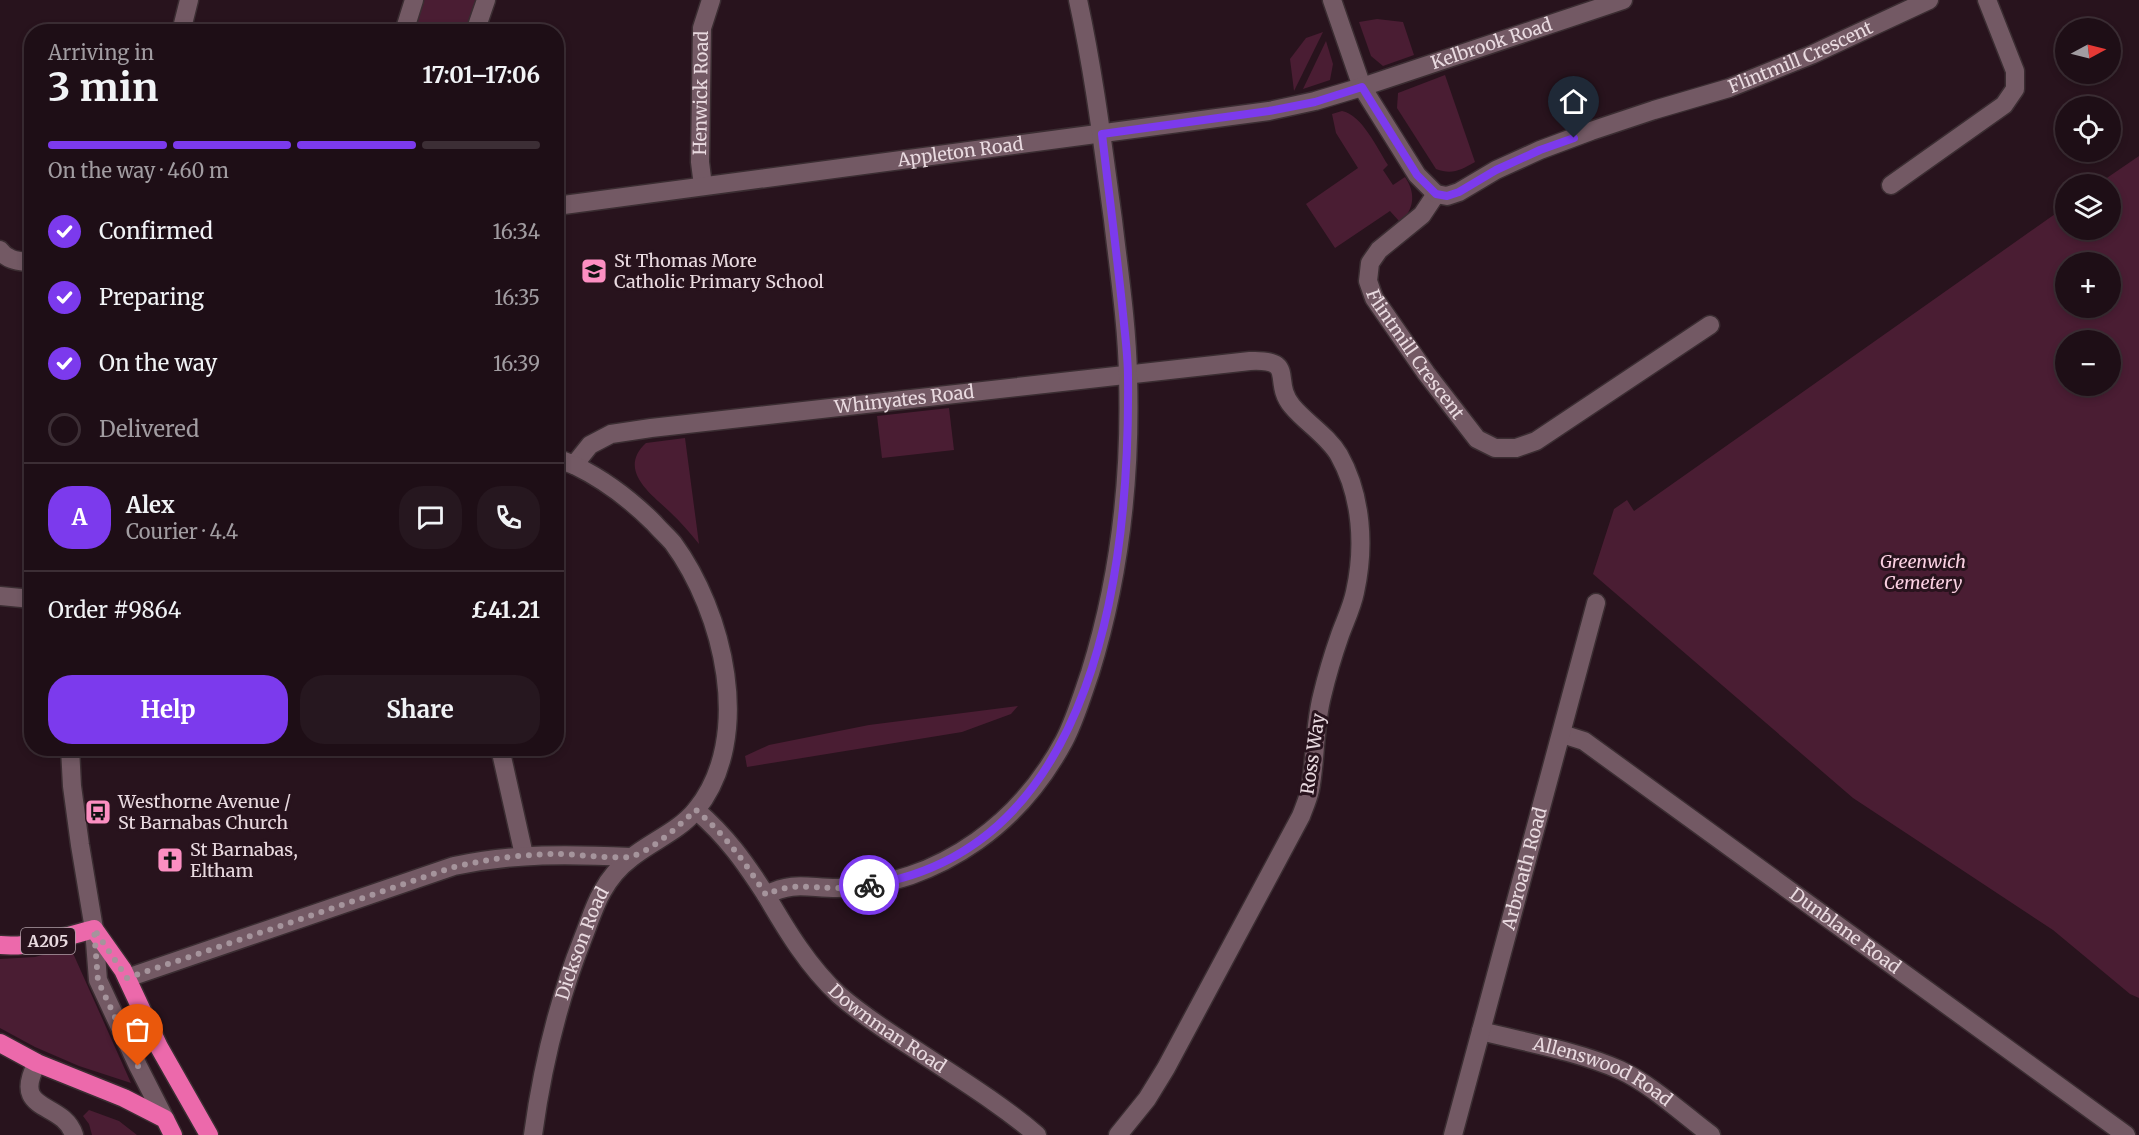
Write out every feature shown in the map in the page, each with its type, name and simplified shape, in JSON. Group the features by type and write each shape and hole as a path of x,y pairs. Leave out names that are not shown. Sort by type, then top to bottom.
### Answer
{"highway":[{"name":"A205","path":"0,945 13,946 47,941 94,929 127,978 159,1047 209,1135"},
{"path":"0,1043 37,1063 124,1098 169,1127"}],"street":[{"path":"183,24 189,0"},
{"path":"406,24 414,0"},
{"path":"478,24 486,0"},
{"name":"Henwick Road","path":"703,186 700,162 702,28 711,0"},
{"path":"766,895 780,888 801,886 838,888 896,881 924,871 976,842 1003,821 1028,796 1065,739 1083,693 1109,602 1119,547 1124,502 1128,375 1102,134 1078,0"},
{"path":"1332,0 1362,87 1417,175 1436,194"},
{"name":"Kelbrook Road","path":"1362,87 1623,0"},
{"name":"Flintmill Crescent","path":"1710,325 1536,441 1516,448 1495,448 1478,439 1426,373 1374,298 1368,281 1370,263 1379,250 1422,215 1436,194 1447,196 1459,192 1496,170 1591,131 1729,88 1811,55 1929,0"},
{"path":"1891,185 2004,105 2015,89 2015,71 1987,0"},
{"name":"Appleton Road","path":"564,205 1269,111 1315,102 1362,87"},
{"path":"0,250 3,255 13,260 24,262"},
{"name":"Whinyates Road","path":"574,465 590,445 611,434 1267,360"},
{"name":"Ross Way","path":"1118,1135 1147,1099 1166,1068 1301,816 1310,791 1321,699 1355,593 1361,559 1359,517 1351,484 1338,454 1321,433 1292,406 1285,396 1282,373 1276,364 1267,360"},
{"path":"564,461 574,465"},
{"name":"Dickson Road","path":"533,1135 545,1064 557,1012 601,892 614,874 631,857 665,837 696,810 713,781 723,752 728,708 725,674 714,626 697,580 671,541 636,505 610,485 574,465"},
{"path":"0,596 24,598"},
{"name":"Arbroath Road","path":"1453,1135 1596,603"},
{"name":"Dunblane Road","path":"1562,734 1584,741 2126,1135"},
{"path":"71,756 80,845 94,929 98,981 169,1127"},
{"path":"502,756 524,855"},
{"name":"Downman Road","path":"696,810 718,829 741,856 792,939 839,995 873,1023 995,1102 1037,1135"},
{"path":"127,978 454,867 490,858 561,854 631,857"},
{"name":"Allenswood Road","path":"1481,1031 1597,1062 1622,1071 1646,1086 1711,1135"},
{"path":"37,1063 28,1082 29,1091 34,1100 68,1122 74,1135"}],"green space":[{"path":"422,0 478,0 470,24 414,24"},
{"path":"1377,19 1403,22 1414,55 1383,66 1371,56 1359,22"},
{"path":"1323,32 1294,91 1290,59 1306,38"},
{"path":"1326,41 1333,64 1330,80 1303,89"},
{"path":"1445,75 1475,162 1452,172 1436,169 1397,108 1398,93"},
{"path":"1342,111 1356,119 1368,133 1388,165 1383,170 1393,185 1405,177 1411,188 1412,204 1403,220 1399,221 1390,211 1335,248 1306,204 1358,168 1336,133 1332,114"},
{"name":"Greenwich Cemetery","path":"2139,156 2139,998 2130,994 2053,930 1853,798 1593,574 1614,509 1627,500 1634,511 2055,214 2055,240 2121,240 2121,174 2113,174"},
{"path":"949,408 954,450 882,458 877,416"},
{"path":"685,438 699,544 646,489 636,472 635,463 638,453 646,443"},
{"path":"1018,706 1011,714 962,732 747,767 745,756 769,745 869,725"},
{"path":"64,949 72,951 131,1083 79,1066 35,1047 0,1028 0,959 35,957"},
{"path":"89,1110 119,1121 137,1135 92,1135 89,1124 83,1116"}],"way so far":[{"path":"138,1066 98,981 94,929 127,978 395,885 490,858 561,854 631,857 665,837 696,810 718,829 741,856 766,895 780,888 801,886 838,888 869,885"}],"place":[{"name":"St Thomas More Catholic Primary School","path":"594,271"},
{"name":"Westhorne Avenue / St Barnabas Church","path":"98,812"},
{"name":"St Barnabas, Eltham","path":"170,860"}],"route":[{"path":"869,885 896,881 948,859 976,842 1003,821 1028,796 1065,739 1097,650 1119,547 1127,462 1128,375 1102,134 1269,111 1315,102 1362,87 1417,175 1436,194 1447,196 1459,192 1496,170 1540,150 1574,138"}]}
